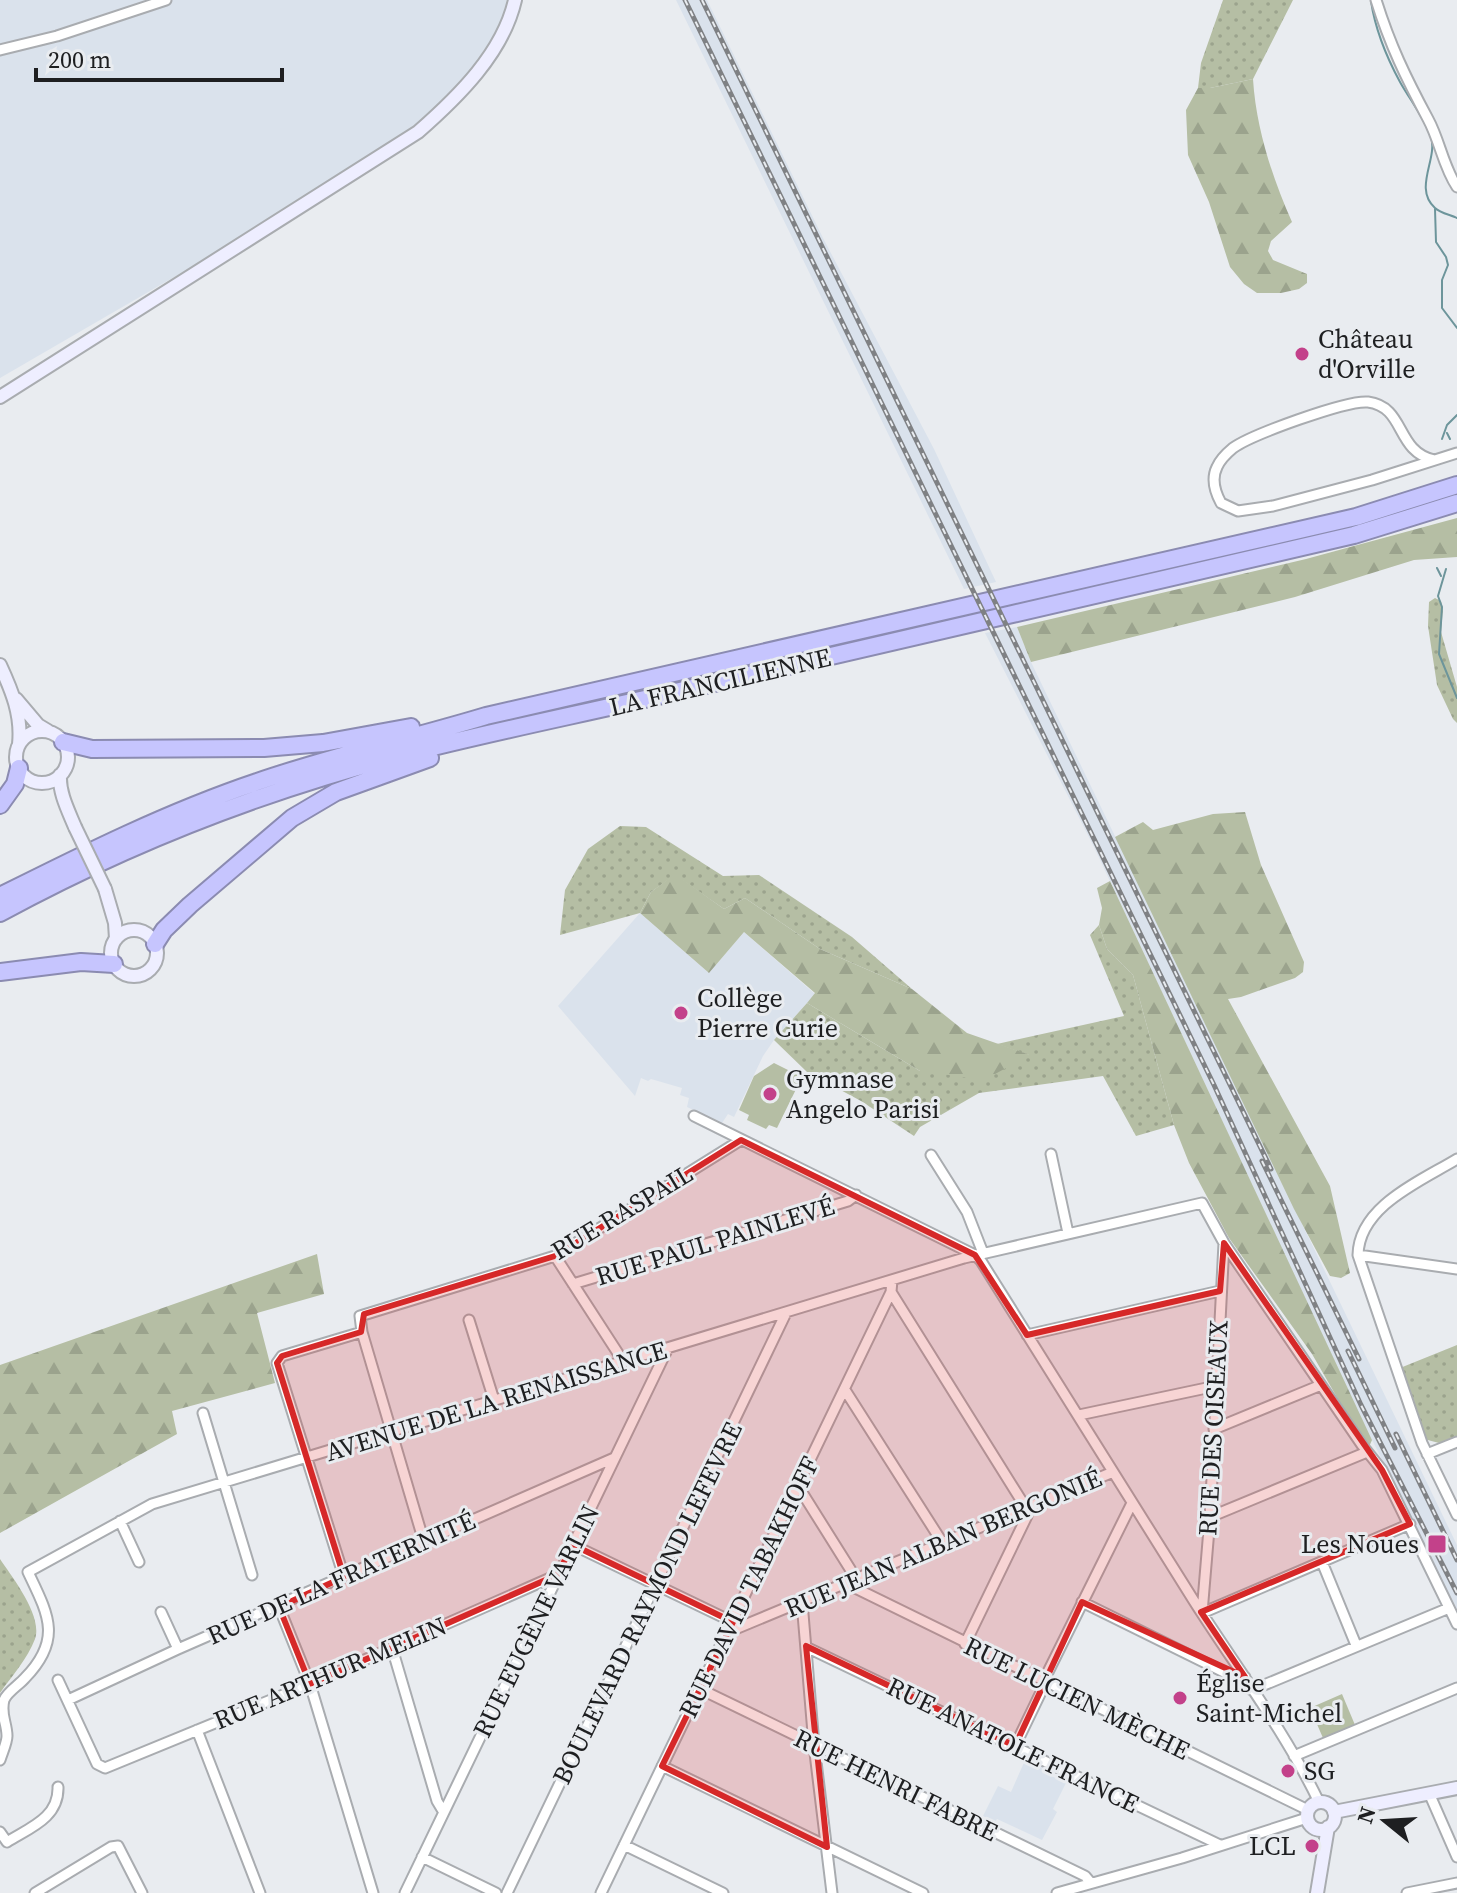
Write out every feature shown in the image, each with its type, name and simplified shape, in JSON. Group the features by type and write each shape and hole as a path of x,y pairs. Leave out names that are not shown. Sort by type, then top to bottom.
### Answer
{"highway":[{"name":"LA FRANCILIENNE","path":"0,896 157,821 256,782 356,751 486,716 1356,517 1457,485"},
{"name":"LA FRANCILIENNE","path":"0,913 127,852 269,795 402,754 1354,535 1457,503"},
{"path":"63,742 92,749 125,750 298,746 480,713 486,716"},
{"path":"155,944 164,930 251,852 292,818 336,792 427,759 522,733 543,723"},
{"path":"0,805 15,784 19,768"},
{"path":"0,972 81,962 114,964"}],"street":[{"path":"0,50 57,36 166,0"},
{"path":"1376,0 1389,42 1430,122 1445,169 1457,187"},
{"path":"0,397 418,132 441,112 482,66 515,2"},
{"path":"1434,460 1420,457 1410,447 1393,416 1382,407 1368,402 1348,403 1235,446 1216,468 1213,480 1221,503 1238,511 1330,492 1457,453"},
{"path":"0,665 14,697 21,730 16,760 19,768 30,780 46,782 60,775"},
{"path":"14,697 38,725 63,742 67,759 60,775 60,784 75,827"},
{"path":"19,744 32,733 49,732"},
{"path":"46,782 62,801 105,889 114,911 130,930 146,933 155,944 156,959 141,975 125,974 114,964 111,949 116,939 115,923 105,889"},
{"path":"116,939 130,930"},
{"path":"694,1116 979,1254"},
{"name":"RUE RASPAIL","path":"362,1332 360,1316 555,1256 741,1140"},
{"path":"1051,1154 1068,1233"},
{"path":"931,1155 967,1212 979,1254 1027,1335 1294,1756 1315,1828 1328,1827"},
{"path":"1457,1159 1376,1212 1363,1233 1358,1255 1427,1454 1457,1515"},
{"name":"RUE PAUL PAINLEVÉ","path":"573,1284 832,1206 856,1195"},
{"name":"AVENUE DE LA RENAISSANCE","path":"0,1760 7,1736 1,1716 5,1697 34,1669 46,1648 49,1635 49,1615 28,1572 152,1504 979,1254 1202,1203 1224,1243"},
{"path":"1224,1243 1382,1470 1457,1624"},
{"name":"RUE DES OISEAUX","path":"1202,1613 1224,1243"},
{"path":"1358,1255 1457,1269"},
{"path":"555,1256 623,1361"},
{"name":"RUE DAVID TABAKHOFF","path":"601,1893 845,1390 891,1292 892,1280"},
{"path":"1027,1335 1220,1291"},
{"path":"891,1292 1026,1508 1027,1516 965,1644"},
{"name":"BOULEVARD RAYMOND LEFEVRE","path":"511,1892 654,1585 786,1313"},
{"path":"469,1320 494,1400"},
{"path":"344,1577 279,1371 278,1358 362,1332 424,1542"},
{"name":"RUE EUGÈNE VARLIN","path":"405,1893 667,1350"},
{"path":"1214,1429 1321,1385"},
{"path":"1079,1415 1216,1386"},
{"path":"845,1390 942,1542"},
{"path":"203,1413 252,1575"},
{"path":"1427,1454 1457,1442"},
{"path":"1210,1517 1367,1452"},
{"name":"RUE DE LA FRATERNITÉ","path":"68,1700 614,1458"},
{"name":"RUE JEAN ALBAN BERGONIÉ","path":"730,1627 852,1582 1113,1472"},
{"path":"798,1486 852,1582"},
{"path":"1015,1746 1132,1503"},
{"path":"120,1521 139,1562"},
{"path":"1202,1613 1410,1524"},
{"path":"573,1545 730,1627"},
{"path":"1322,1562 1356,1645"},
{"name":"RUE ARTHUR MELIN","path":"68,1700 97,1764 102,1768 310,1684 557,1575"},
{"name":"RUE LUCIEN MÈCHE","path":"852,1582 965,1644 1311,1810"},
{"path":"802,1602 814,1745 832,1893"},
{"path":"1082,1602 1236,1678 1245,1677"},
{"path":"279,1607 310,1684 373,1893"},
{"path":"1252,1690 1449,1608"},
{"path":"161,1612 178,1649"},
{"name":"RUE ANATOLE FRANCE","path":"806,1647 1220,1845"},
{"path":"392,1648 437,1801 443,1811"},
{"path":"58,1680 68,1700"},
{"path":"1294,1756 1457,1688"},
{"name":"RUE HENRI FABRE","path":"700,1689 1085,1876 1091,1883"},
{"path":"197,1730 260,1893"},
{"path":"662,1766 923,1893"},
{"path":"0,1832 7,1842 50,1816 58,1787"},
{"path":"1334,1812 1457,1788"},
{"path":"1429,1793 1457,1857"},
{"path":"1057,1893 1220,1845 1327,1803 1334,1812 1333,1821 1328,1827 1317,1893"},
{"path":"624,1845 723,1893"},
{"path":"35,1893 111,1847 118,1846 142,1893"},
{"path":"422,1857 496,1893"},
{"path":"1411,1893 1457,1883"}],"highlighted area":[{"path":"741,1140 975,1255 1027,1335 1220,1291 1224,1243 1382,1470 1410,1524 1201,1612 1245,1677 1082,1602 1015,1746 806,1646 827,1847 662,1766 733,1622 573,1545 557,1575 310,1684 279,1607 344,1577 277,1363 282,1356 361,1332 364,1314 555,1256"}],"shaded area":[{"path":"0,0 507,0 499,38 440,110 319,193 0,378"},
{"path":"676,0 707,0 823,238 934,449 996,582 964,589"},
{"path":"1017,627 1031,662 1457,1545 1457,1609 1359,1414 1095,849 985,633"},
{"name":"Collège Pierre Curie","path":"640,913 709,973 744,932 815,994 774,1040 734,1117 728,1114 722,1123 687,1107 689,1098 680,1095 682,1088 641,1078 635,1096 558,1006"},
{"path":"1026,1758 1042,1766 1043,1772 1066,1783 1053,1809 1057,1812 1042,1840 997,1819 995,1822 983,1816 998,1786 1011,1792"}],"green space":[{"path":"1223,0 1293,0 1253,79 1198,88 1201,63"},
{"path":"1253,79 1266,152 1292,222 1271,241 1268,251 1273,260 1307,274 1307,283 1299,289 1281,293 1257,293 1244,284 1230,267 1209,202 1188,155 1186,110 1198,88"},
{"path":"1457,518 1457,557 1414,560 1295,597 1031,662 1017,627 1306,559"},
{"path":"1435,598 1441,601 1443,609 1441,632 1457,687 1457,723 1437,685 1428,626 1429,602"},
{"path":"1245,812 1261,865 1304,962 1303,972 1295,978 1228,999 1330,1186 1350,1273 1341,1278 1330,1276 1294,1209 1115,837 1143,822 1153,830 1213,814"},
{"path":"620,826 646,827 723,876 759,875 852,937 912,989 820,949 745,898 724,909 675,875 651,892 640,913 560,935 565,890 588,849"},
{"path":"675,874 724,909 745,898 820,949 912,989 967,1033 1030,1055 984,1080 920,1071 807,1003 815,993 744,932 709,973 640,913 651,892"},
{"path":"1110,881 1372,1440 1369,1447 1365,1446 1312,1354 1229,1238 1189,1163 1174,1125 1133,975 1107,949 1099,925 1102,908 1097,888"},
{"path":"1099,925 1107,949 1133,975 1174,1125 1136,1136 1103,1076 979,1093 920,1127 914,1136 861,1101 807,1072 774,1040 807,1003 920,1071 1029,1055 997,1044 1124,1016 1090,935"},
{"name":"Gymnase Angelo Parisi","path":"774,1063 802,1077 777,1128 769,1125 766,1129 747,1120 749,1115 739,1110 754,1076"},
{"path":"317,1254 324,1294 257,1313 275,1383 172,1411 177,1434 0,1533 0,1365"},
{"path":"1457,1345 1457,1436 1439,1443 1424,1439 1400,1368"},
{"path":"0,1559 31,1608 36,1630 28,1653 0,1693"},
{"path":"1342,1694 1355,1725 1323,1738 1310,1708"}],"waterway":[{"path":"1371,1 1391,63 1431,137 1426,183 1429,200 1437,210 1457,218"},
{"path":"1435,209 1436,242 1448,265 1442,280 1442,308 1457,328"},
{"path":"1442,439 1447,425 1457,415"},
{"path":"1447,433 1450,439"},
{"path":"1437,568 1441,576"},
{"path":"1446,569 1438,596 1442,607 1439,654 1457,698"}],"railway":[{"path":"685,0 1214,1085 1361,1405 1457,1593"},
{"path":"702,0 1271,1169"},
{"path":"1262,1161 1359,1359"},
{"path":"1348,1351 1395,1448"},
{"path":"1396,1434 1457,1560"}],"place":[{"name":"Château d'Orville","path":"1302,354"},
{"name":"Collège Pierre Curie","path":"681,1013"},
{"name":"Gymnase Angelo Parisi","path":"770,1094"},
{"name":"Les Noues","path":"1437,1544"},
{"name":"Église Saint-Michel","path":"1180,1698"},
{"name":"SG","path":"1288,1771"},
{"name":"LCL","path":"1312,1846"}]}
